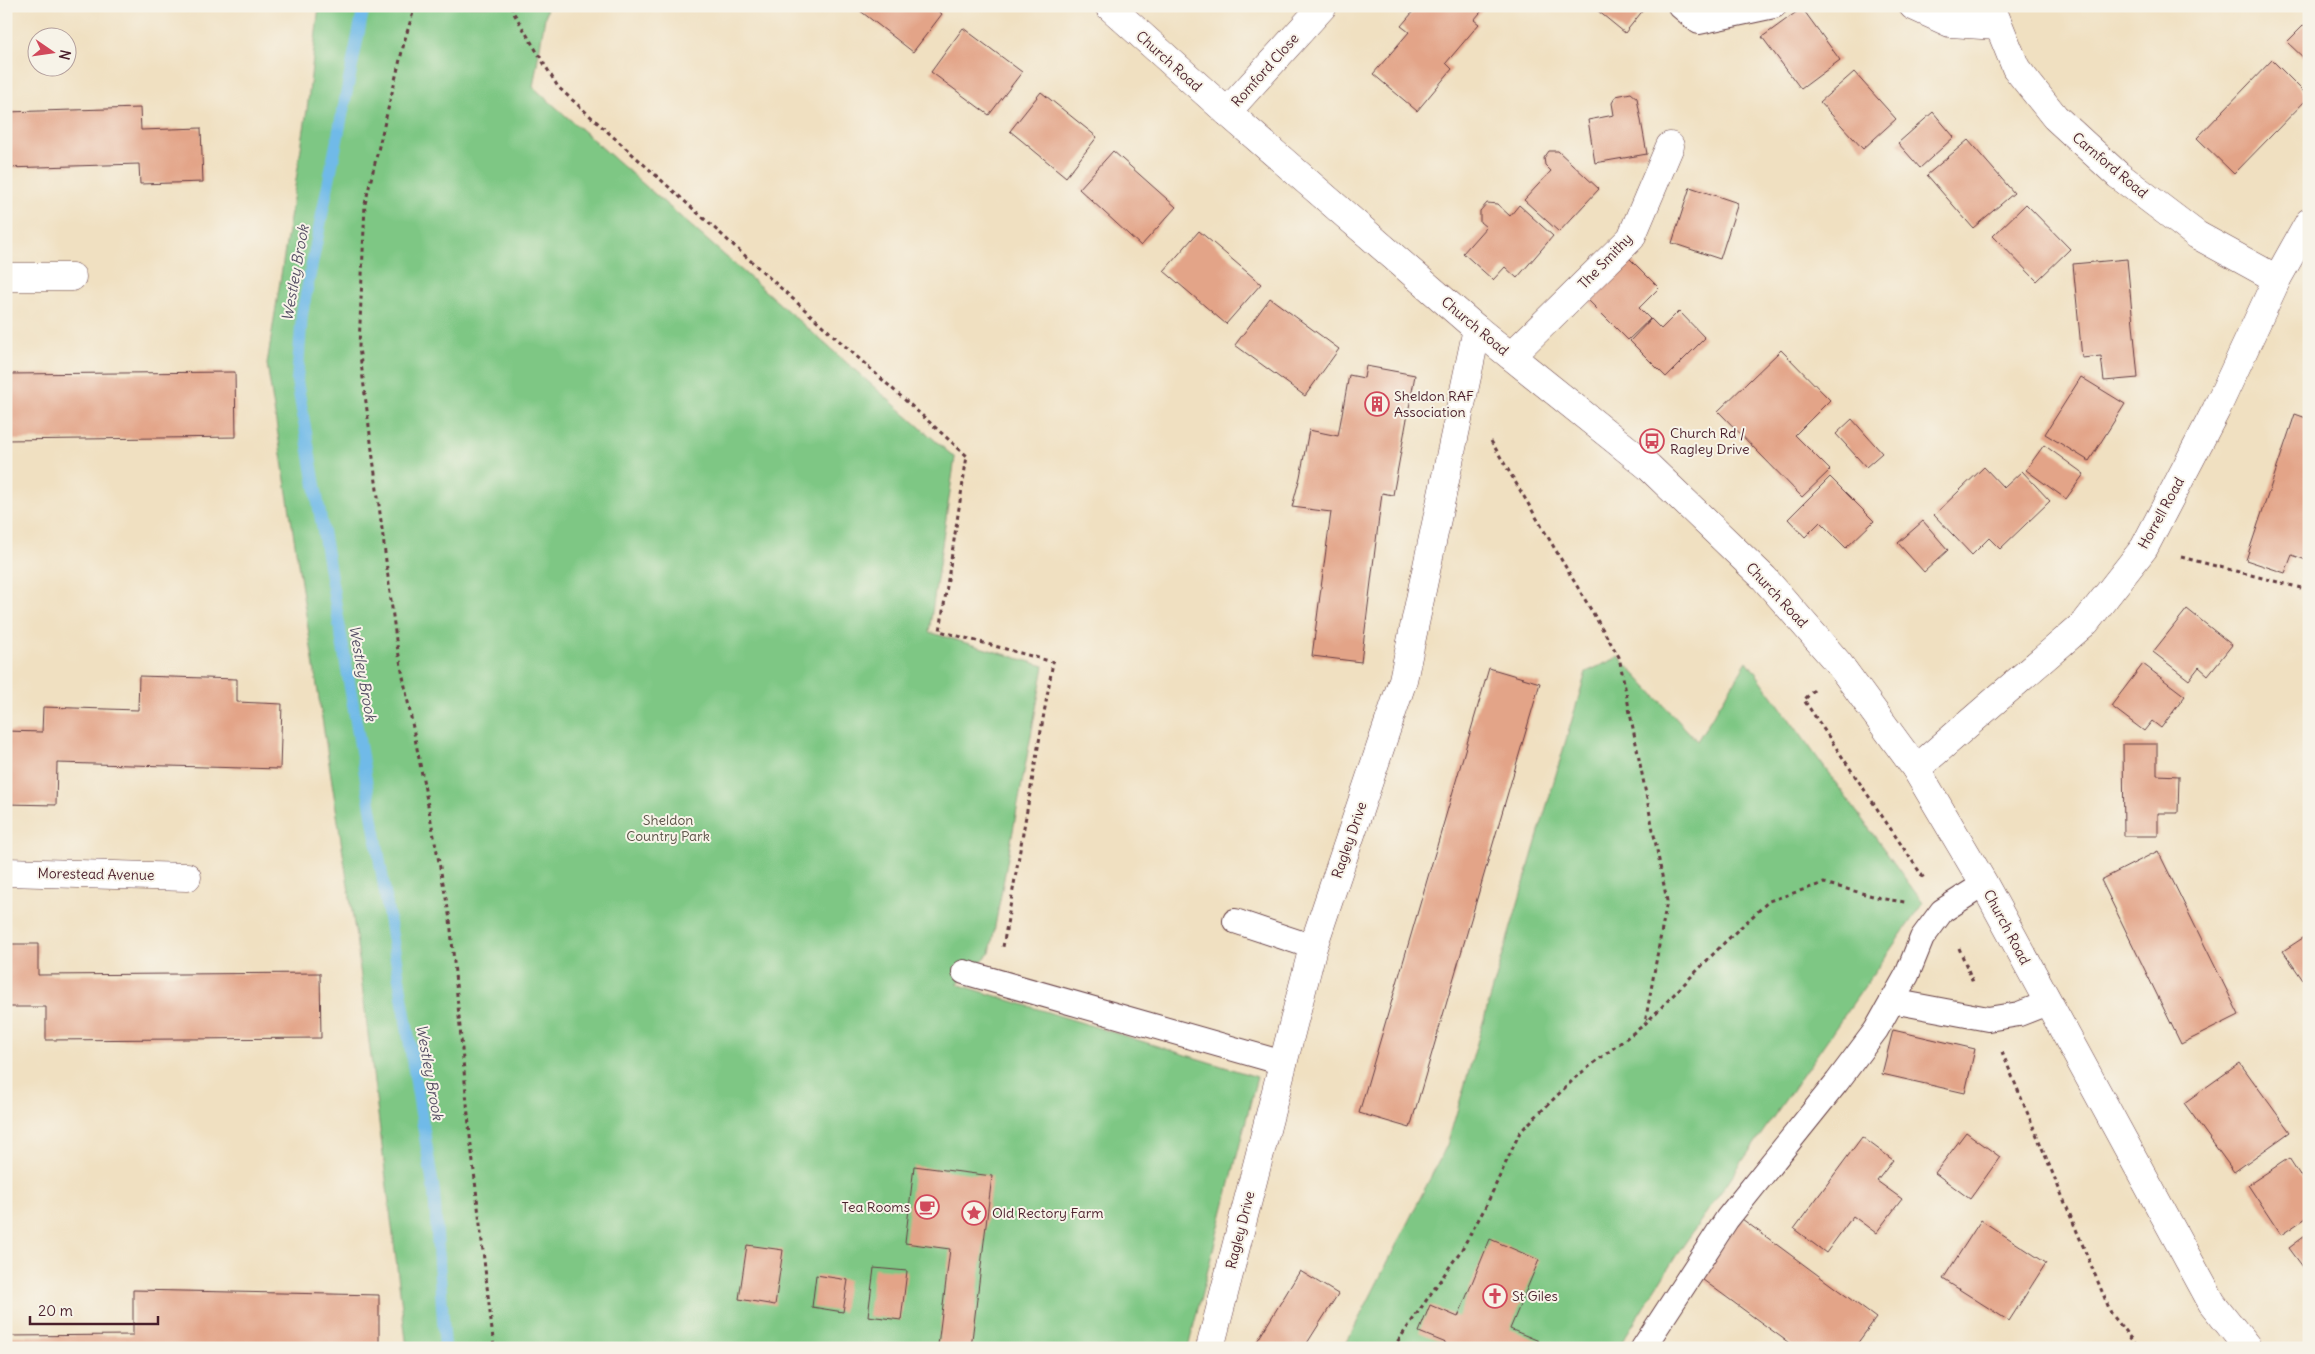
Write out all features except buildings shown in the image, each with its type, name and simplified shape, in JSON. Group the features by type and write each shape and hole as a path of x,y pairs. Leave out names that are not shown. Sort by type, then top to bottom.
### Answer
{"street":[{"name":"Church Road","path":"1109,6 1227,112 1477,330 1649,467 1764,578 1839,664 1916,769 1984,884 2212,1303 2248,1348"},
{"name":"Romford Close","path":"1227,112 1323,6"},
{"path":"1913,6 1950,23 1994,16"},
{"name":"Carnford Road","path":"1994,16 2016,68 2054,117 2118,175 2197,235 2277,278"},
{"name":"The Smithy","path":"1511,356 1632,238 1670,146"},
{"name":"Horrell Road","path":"1916,769 2086,622 2144,548 2216,410 2277,278 2309,222"},
{"path":"6,277 72,277"},
{"name":"Ragley Drive","path":"1210,1348 1313,948 1402,680 1477,330"},
{"name":"Morestead Avenue","path":"6,872 187,877"}],"lane":[{"path":"1680,6 1699,22 1774,6"},
{"path":"1643,1348 1727,1219 1876,1030 1907,975 1922,938 1942,909 1984,884"},
{"path":"1235,921 1313,948"},
{"path":"964,972 1283,1062"},
{"path":"1892,1001 1988,1019 2020,1014 2048,1003"}],"path":[{"path":"415,6 405,39 365,204 359,347 396,640 450,919 470,1136 494,1348"},
{"path":"512,6 512,10 558,87 967,456 940,631 1053,662 997,980"},
{"path":"1464,394 1619,658 1667,901 1645,1024"},
{"path":"2144,548 2309,590"},
{"path":"1839,664 1804,700 1942,909 2112,1313 2138,1348"},
{"path":"1393,1348 1462,1250 1486,1206 1520,1132 1577,1076 1645,1024 1768,901 1824,883 1884,899 1942,909"}],"green space":[{"name":"Sheldon Country Park","path":"319,6 547,6 533,87 955,458 929,632 1044,666 990,953 957,984 1257,1077 1188,1348 407,1348 356,937 267,364 307,110"},
{"path":"1619,657 1697,741 1747,661 1923,903 1676,1256 1618,1348 1344,1348 1447,1145 1586,672"}],"waterway":[{"name":"Westley Brook","path":"364,6 302,314 297,381 373,820 434,1192 445,1348"}],"place":[{"name":"Sheldon RAF Association","path":"1377,404"},
{"name":"Church Rd / Ragley Drive","path":"1652,441"},
{"name":"Tea Rooms","path":"927,1207"},
{"name":"Old Rectory Farm","path":"974,1213"},
{"name":"St Giles","path":"1495,1296"}]}
